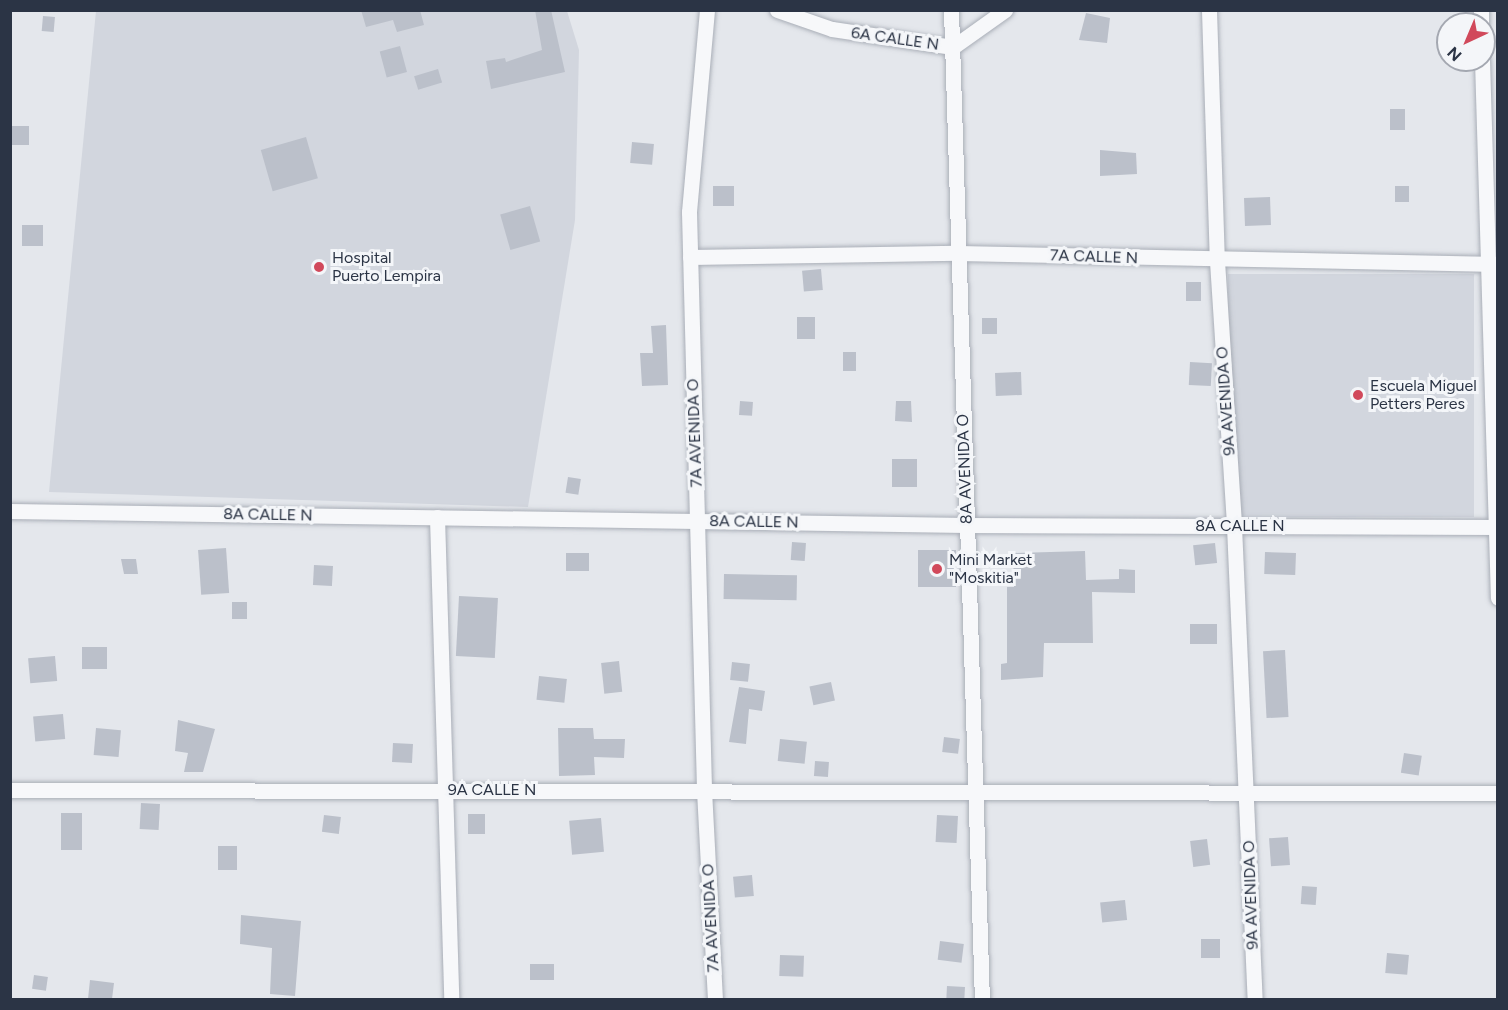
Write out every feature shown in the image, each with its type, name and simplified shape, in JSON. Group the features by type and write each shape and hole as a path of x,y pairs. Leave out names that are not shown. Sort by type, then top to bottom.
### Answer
{"street":[{"name":"7A AVENIDA O","path":"707,10 689,212 704,790 715,999"},
{"name":"6A CALLE N","path":"777,10 832,29 952,47 1005,10"},
{"name":"8A AVENIDA O","path":"951,10 981,999"},
{"name":"9A AVENIDA O","path":"1209,10 1217,261 1234,526 1255,999"},
{"path":"1483,72 1492,264 1497,598"},
{"name":"7A CALLE N","path":"690,257 958,253 1217,261 1492,264"},
{"name":"8A CALLE N","path":"10,511 966,525 1496,527"},
{"path":"437,517 451,999"},
{"path":"974,789 1497,793"},
{"name":"9A CALLE N","path":"10,790 974,789"}],"shaded area":[{"name":"Hospital Puerto Lempira","path":"96,11 567,11 579,50 575,220 528,507 49,492"},
{"name":"Escuela Miguel Petters Peres","path":"1228,274 1474,274 1474,517 1228,517"}],"building":[{"path":"361,10 420,10 424,25 397,32 393,20 366,27"},
{"path":"535,10 551,10 565,72 491,89 486,61 505,58 506,62 542,50"},
{"path":"1086,13 1110,18 1107,43 1079,40"},
{"path":"43,16 55,17 54,32 42,31"},
{"path":"400,46 407,72 387,78 380,51"},
{"path":"438,69 442,82 418,90 414,76"},
{"path":"1390,109 1405,109 1405,130 1390,130"},
{"path":"10,126 29,126 29,145 10,145"},
{"path":"306,137 318,178 273,191 261,150"},
{"path":"632,142 654,144 652,165 630,163"},
{"path":"1100,150 1136,153 1137,174 1100,176"},
{"path":"713,186 734,186 734,206 713,206"},
{"path":"1395,186 1409,186 1409,202 1395,202"},
{"path":"1270,197 1271,225 1245,226 1244,198"},
{"path":"530,206 540,242 510,250 500,215"},
{"path":"22,225 43,225 43,246 22,246"},
{"path":"821,269 823,290 804,292 802,271"},
{"path":"1186,282 1201,282 1201,301 1186,301"},
{"path":"797,317 815,317 815,339 797,339"},
{"path":"982,318 997,318 997,334 982,334"},
{"path":"666,325 668,385 642,386 640,353 653,353 651,326"},
{"path":"843,352 856,352 856,371 843,371"},
{"path":"1190,362 1212,363 1211,386 1189,385"},
{"path":"1021,372 1022,395 996,396 995,373"},
{"path":"740,401 753,402 752,416 739,415"},
{"path":"896,401 911,401 912,422 895,421"},
{"path":"892,459 917,459 917,487 892,487"},
{"path":"568,477 581,479 578,495 565,493"},
{"path":"792,542 806,543 805,561 791,560"},
{"path":"1215,543 1217,563 1195,565 1193,545"},
{"path":"226,548 229,593 201,595 198,550"},
{"name":"Mini Market \"Moskitia\"","path":"918,550 956,550 956,587 918,587"},
{"path":"1085,551 1086,580 1119,579 1119,569 1135,570 1135,593 1092,592 1093,643 1044,643 1043,677 1001,680 1001,664 1007,663 1007,587 1014,587 1013,553"},
{"path":"1265,552 1296,553 1295,575 1264,574"},
{"path":"566,553 589,553 589,571 566,571"},
{"path":"121,559 136,559 138,574 124,574"},
{"path":"314,565 333,566 332,586 313,585"},
{"path":"724,574 797,575 797,600 724,599"},
{"path":"459,596 498,598 495,658 456,656"},
{"path":"232,602 247,602 247,619 232,619"},
{"path":"1190,624 1217,624 1217,644 1190,644"},
{"path":"82,647 107,647 107,669 82,669"},
{"path":"1285,650 1289,717 1267,718 1263,651"},
{"path":"55,656 57,681 30,683 28,658"},
{"path":"619,661 622,692 604,694 601,663"},
{"path":"732,662 750,664 748,682 730,680"},
{"path":"539,676 567,679 564,703 536,700"},
{"path":"831,682 835,701 813,705 809,687"},
{"path":"739,687 765,691 762,711 749,709 746,744 729,742"},
{"path":"63,714 65,739 35,742 33,717"},
{"path":"178,720 215,729 203,772 184,772 188,753 175,751"},
{"path":"96,728 121,730 119,757 94,755"},
{"path":"558,728 593,728 594,739 625,739 624,758 594,757 595,775 559,776"},
{"path":"944,737 960,739 958,754 942,752"},
{"path":"780,739 807,742 805,764 778,761"},
{"path":"393,743 413,744 412,763 392,762"},
{"path":"1404,753 1422,756 1419,776 1401,773"},
{"path":"815,761 829,762 828,777 814,776"},
{"path":"141,803 160,804 159,830 140,829"},
{"path":"61,813 82,813 82,850 61,850"},
{"path":"468,814 485,814 485,834 468,834"},
{"path":"324,815 341,817 339,834 322,832"},
{"path":"937,815 958,816 957,843 936,842"},
{"path":"601,818 604,852 572,855 569,821"},
{"path":"1288,837 1290,865 1271,866 1269,838"},
{"path":"1207,839 1210,865 1193,867 1190,841"},
{"path":"218,846 237,846 237,870 218,870"},
{"path":"752,875 754,896 735,898 733,877"},
{"path":"1302,886 1317,887 1316,905 1301,904"},
{"path":"1125,900 1127,920 1102,923 1100,903"},
{"path":"241,915 301,921 295,996 270,994 272,948 240,944"},
{"path":"1201,939 1220,939 1220,958 1201,958"},
{"path":"940,941 964,944 962,963 938,960"},
{"path":"1387,953 1409,955 1407,975 1385,973"},
{"path":"780,955 804,956 803,977 779,976"},
{"path":"530,964 554,964 554,980 530,980"},
{"path":"34,975 48,977 46,991 32,989"},
{"path":"90,980 114,983 112,999 88,999"},
{"path":"947,986 965,987 964,1000 946,999"}],"place":[{"name":"Hospital Puerto Lempira","path":"319,267"},
{"name":"Escuela Miguel Petters Peres","path":"1358,395"},
{"name":"Mini Market \"Moskitia\"","path":"937,569"}]}
